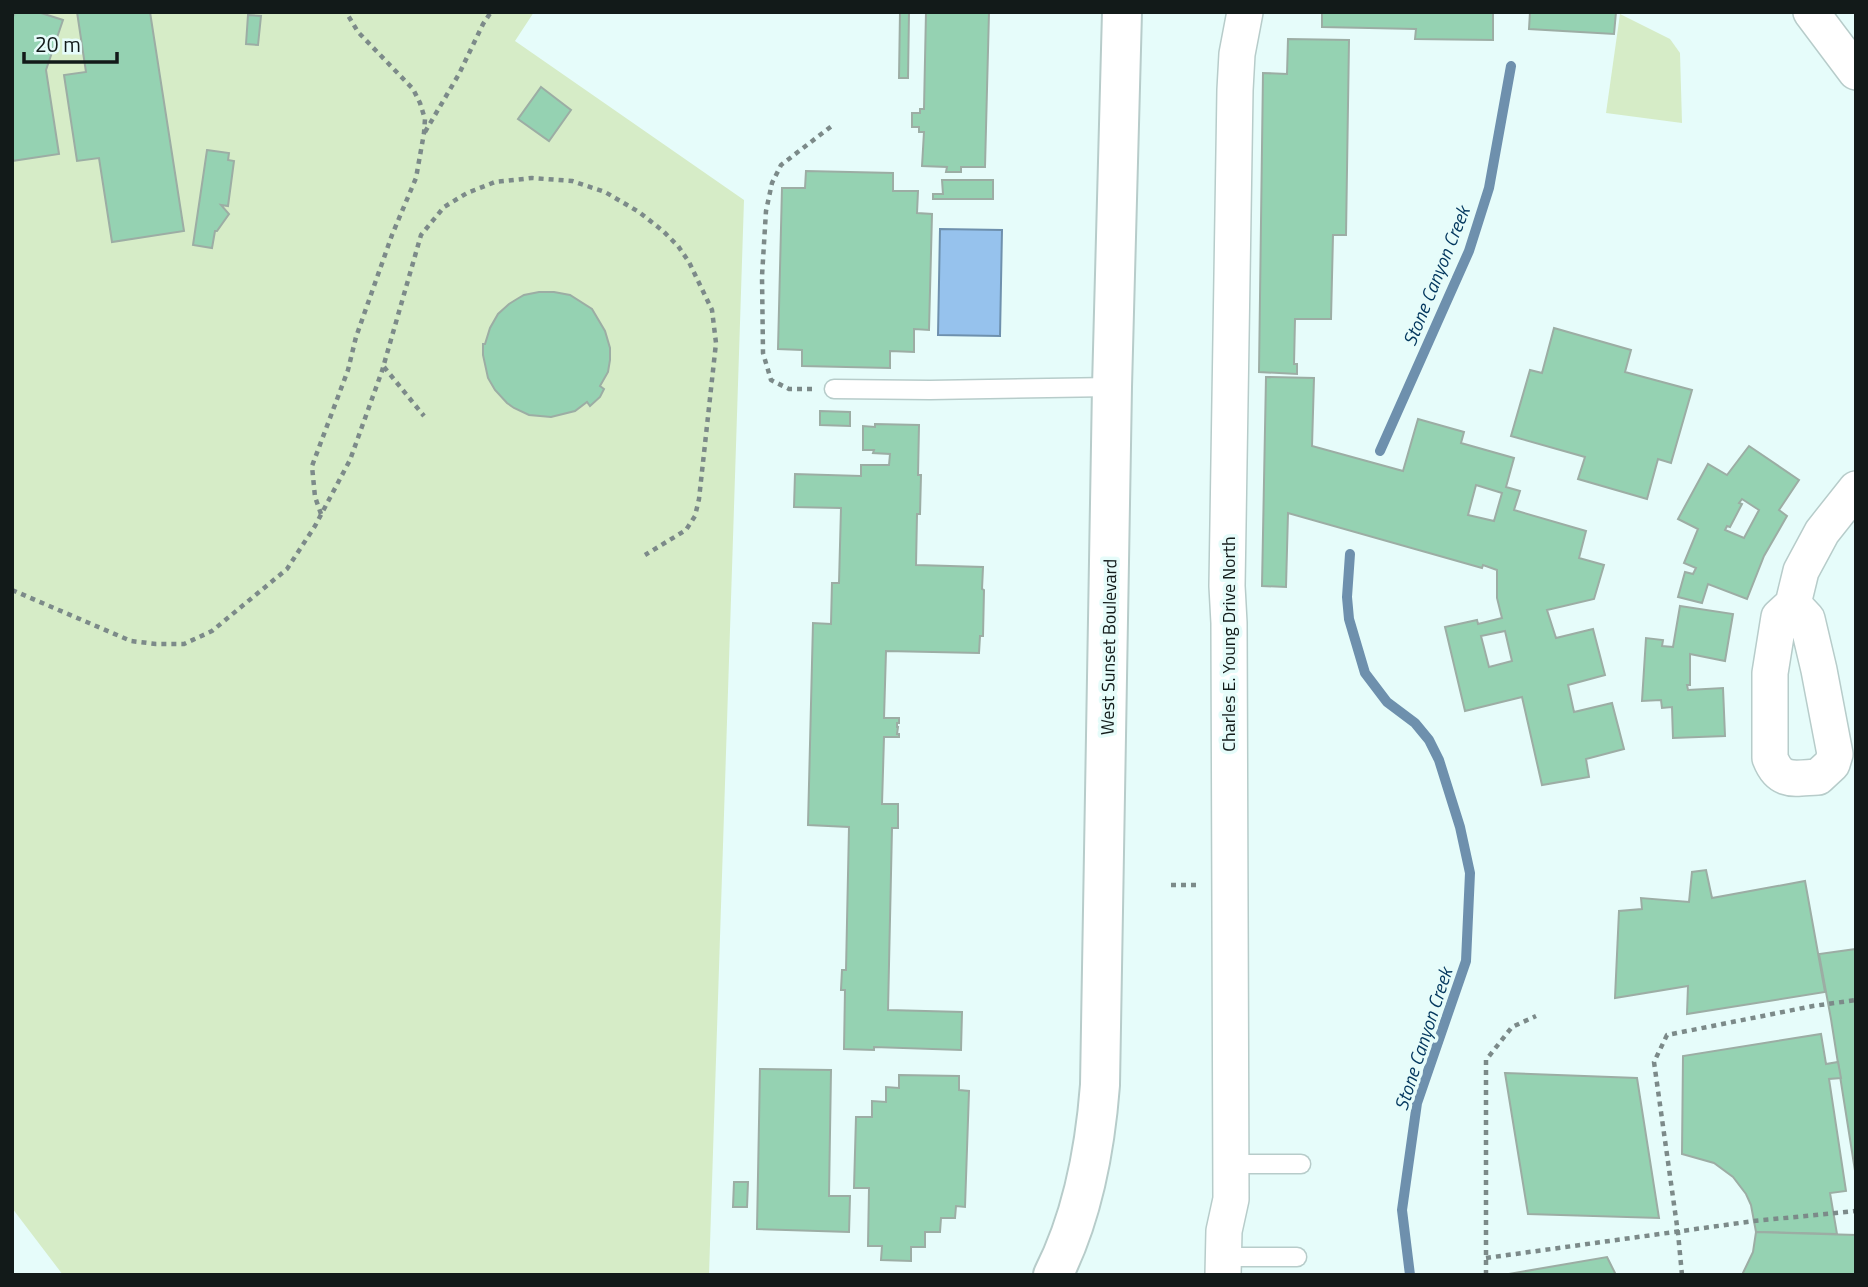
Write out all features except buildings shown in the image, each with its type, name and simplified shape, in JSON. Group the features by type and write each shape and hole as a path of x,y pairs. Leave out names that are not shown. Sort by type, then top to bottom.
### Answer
{"main road":[{"name":"West Sunset Boulevard","path":"1054,1275 1079,1213 1097,1124 1100,1085 1112,387 1122,12"}],"street":[{"name":"Charles E. Young Drive North","path":"1223,1266 1224,1231 1231,1199 1228,547 1235,90 1237,54 1245,12"},
{"path":"1811,12 1856,72"},
{"path":"1793,604 1801,571 1810,552 1822,532 1856,489"}],"lane":[{"path":"834,389 1112,387"},
{"path":"1231,1164 1301,1164"},
{"path":"1223,1266 1297,1256"}],"path":[{"path":"321,515 315,497 313,466 392,235 416,178 425,119 413,89 358,32 346,12"},
{"path":"424,133 491,12"},
{"path":"832,125 781,165 772,183 766,211 762,276 763,353 771,380 789,389 834,389"},
{"path":"12,590 131,641 184,643 212,631 287,569 351,460 384,367 421,235 444,207 467,193 495,182 531,178 572,181 605,192 639,212 678,246 689,262 712,310 716,343 695,516 685,530 645,555"},
{"path":"384,367 424,416"},
{"path":"1171,885 1199,885"},
{"path":"1682,1275 1654,1062 1667,1035 1856,1000"},
{"path":"1486,1275 1486,1060 1512,1027 1536,1016"},
{"path":"1486,1258 1754,1221 1856,1210"}],"green space":[{"path":"12,12 534,12 515,41 744,200 709,1275 63,1275 12,1208"},
{"path":"1620,14 1670,39 1680,53 1682,123 1606,113"}],"water":[{"path":"940,229 1002,230 1000,336 938,335"}],"waterway":[{"name":"Stone Canyon Creek","path":"1380,451 1469,251 1489,188 1511,66"},
{"name":"Stone Canyon Creek","path":"1350,554 1347,597 1349,619 1365,673 1387,702 1415,723 1429,740 1439,760 1460,827 1470,873 1466,961 1417,1103 1402,1210 1410,1275"}]}
